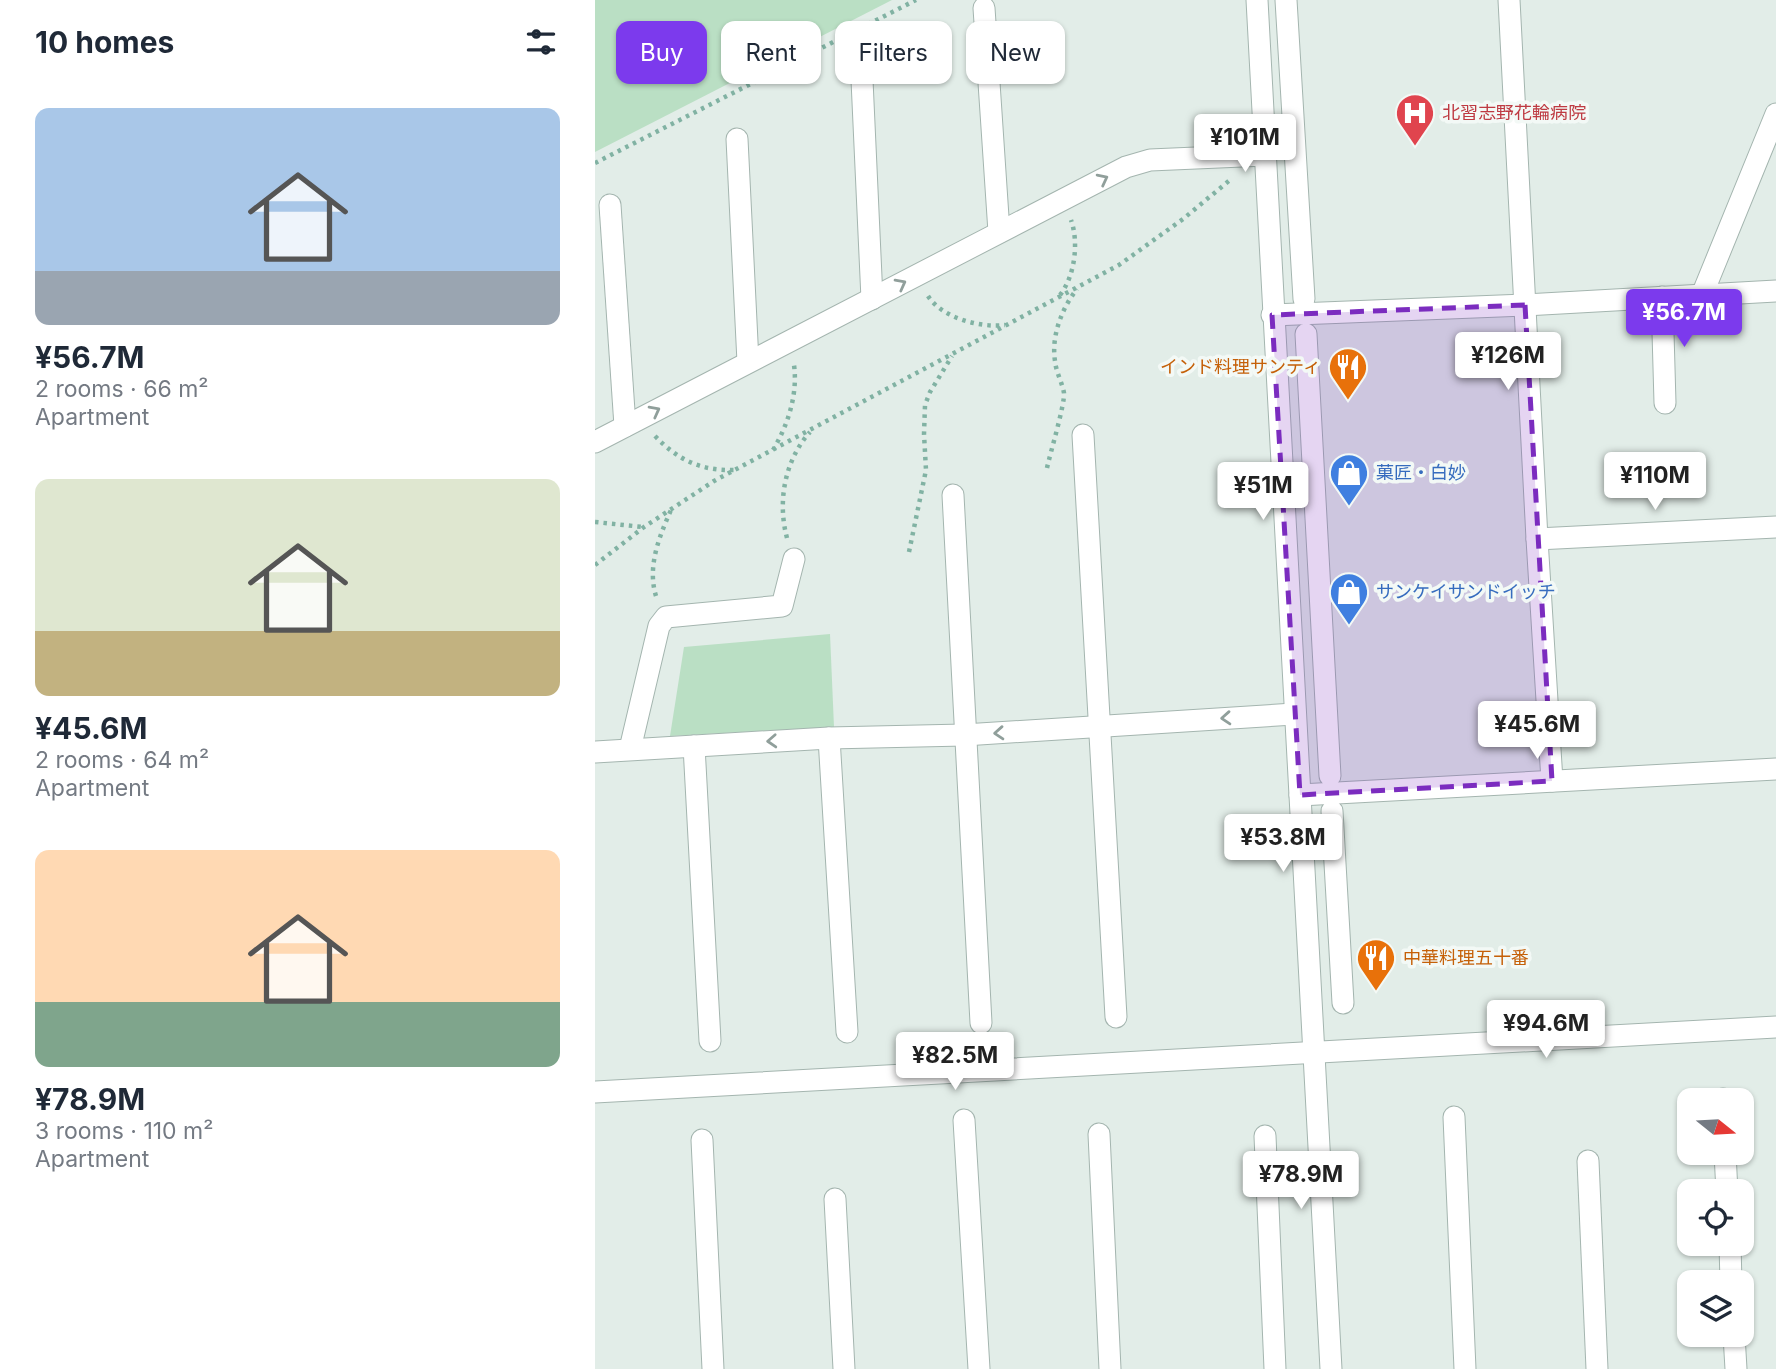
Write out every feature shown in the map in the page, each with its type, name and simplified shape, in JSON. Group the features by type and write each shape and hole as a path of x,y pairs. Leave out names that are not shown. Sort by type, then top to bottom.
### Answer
{"street":[{"path":"1257,0 1331,1369"},
{"path":"1286,0 1304,299"},
{"path":"1509,0 1552,781"},
{"path":"984,8 999,232"},
{"path":"862,84 872,299"},
{"path":"1702,295 1776,114"},
{"path":"737,139 748,362"},
{"path":"595,442 1126,167 1150,160 1265,155"},
{"path":"610,205 625,426"},
{"path":"1272,315 1776,291"},
{"path":"1662,297 1665,403"},
{"path":"1306,334 1330,776"},
{"path":"1083,435 1116,1017"},
{"path":"953,495 981,1023"},
{"path":"1537,539 1776,527"},
{"path":"630,750 659,626 667,617 782,606 791,553"},
{"path":"595,751 829,738 964,735 1294,713"},
{"path":"829,738 846,1032"},
{"path":"694,746 710,1041"},
{"path":"1300,794 1776,769"},
{"path":"1332,811 1342,1003"},
{"path":"595,1092 1776,1027"},
{"path":"1454,1117 1465,1369"},
{"path":"964,1120 979,1369"},
{"path":"1100,1133 1110,1369"},
{"path":"1265,1136 1275,1369"},
{"path":"702,1140 713,1369"},
{"path":"1588,1161 1597,1369"},
{"path":"835,1199 844,1369"},
{"path":"1734,1347 1735,1369"}],"path":[{"path":"595,163 916,0"},
{"path":"595,565 644,527 735,470 1119,265 1183,219 1231,178"},
{"path":"1056,299 1068,281 1074,258 1075,232 1068,212"},
{"path":"1047,468 1064,394 1054,358 1055,341 1068,301 1079,287"},
{"path":"923,290 941,309 968,321 993,326 1009,324"},
{"path":"773,450 789,415 795,374 792,354"},
{"path":"909,552 926,470 925,405 954,354"},
{"path":"791,553 784,513 785,476 791,460 813,428"},
{"path":"653,433 684,461 715,471 735,470"},
{"path":"659,608 652,582 654,565 662,529 672,509"},
{"path":"595,522 644,527"}],"highlighted area":[{"path":"1525,305 1552,781 1300,795 1272,315"}],"green space":[{"path":"595,0 892,0 851,21 835,21 835,29 821,36 821,21 721,21 721,84 728,84 595,152"},
{"path":"830,634 834,727 670,736 684,647"}],"place":[{"name":"北習志野花輪病院","path":"1415,147"},
{"name":"インド料理サンティ","path":"1348,401"},
{"name":"菓匠・白妙","path":"1349,507"},
{"name":"サンケイサンドイッチ","path":"1349,626"},
{"name":"中華料理五十番","path":"1376,992"}]}
